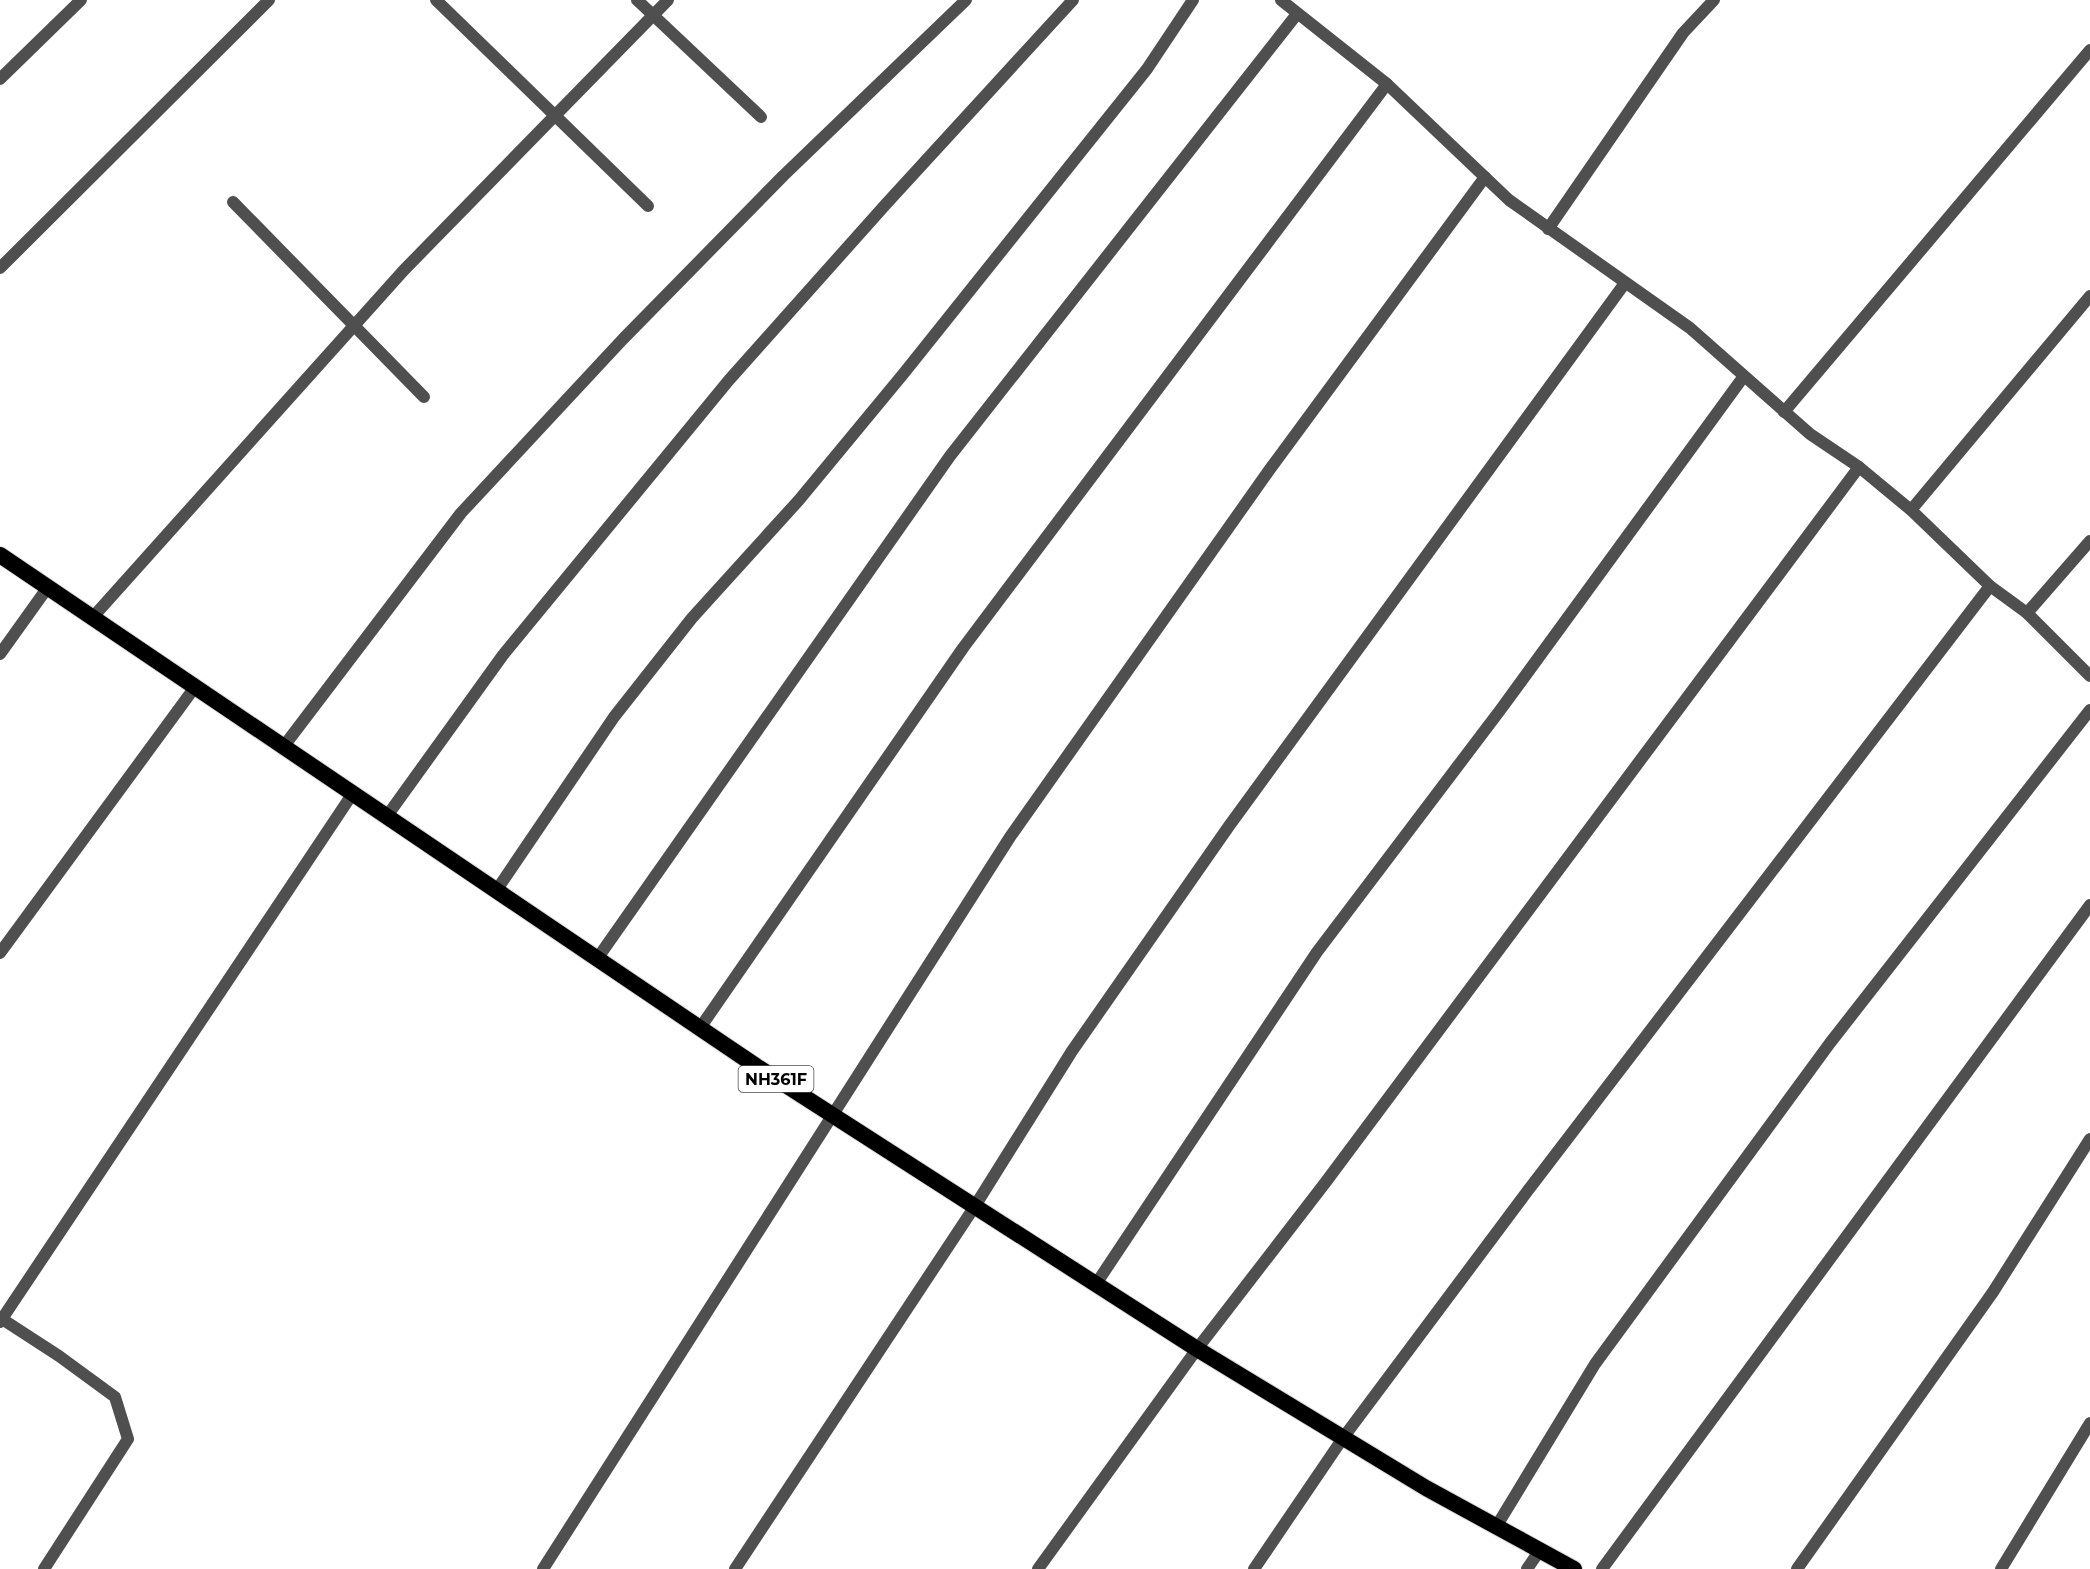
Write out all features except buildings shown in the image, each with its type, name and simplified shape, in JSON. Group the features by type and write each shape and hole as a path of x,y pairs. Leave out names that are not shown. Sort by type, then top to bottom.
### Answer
{"highway":[{"name":"NH361F","path":"0,555 597,959 832,1115 1197,1349 1426,1488 1574,1569"}],"street":[{"path":"0,79 81,0"},
{"path":"0,268 269,0"},
{"path":"436,0 648,206"},
{"path":"637,0 761,117"},
{"path":"93,617 404,270 668,0"},
{"path":"284,746 469,504 647,314 783,176 966,0"},
{"path":"387,816 503,655 729,380 1073,0"},
{"path":"496,891 614,717 692,618 799,500 911,364 1147,69 1193,0"},
{"path":"1281,0 1387,84 1509,200 1690,328 1809,434 1859,467 1911,510 1990,586 2028,613 2090,676"},
{"path":"1548,229 1683,33 1714,0"},
{"path":"597,959 951,456 1297,14"},
{"path":"1784,412 2090,50"},
{"path":"700,1028 963,648 1387,84"},
{"path":"543,1569 1010,837 1270,469 1485,177"},
{"path":"233,202 424,397"},
{"path":"735,1569 975,1206 1072,1051 1229,826 1625,283"},
{"path":"1911,510 2090,296"},
{"path":"1096,1284 1317,952 1501,709 1744,376"},
{"path":"1038,1569 1197,1349 1325,1183 1859,467"},
{"path":"2028,613 2090,542"},
{"path":"1254,1569 1343,1438 1526,1192 1990,586"},
{"path":"0,654 48,587"},
{"path":"0,953 195,687"},
{"path":"1496,1527 1595,1364 1830,1043 2090,710"},
{"path":"44,1569 128,1439 115,1397 59,1356 1,1320 353,793"},
{"path":"1602,1569 2090,905"},
{"path":"1797,1569 1993,1292 2090,1139"},
{"path":"2001,1569 2090,1423"},
{"path":"1527,1569 1540,1550"}]}
